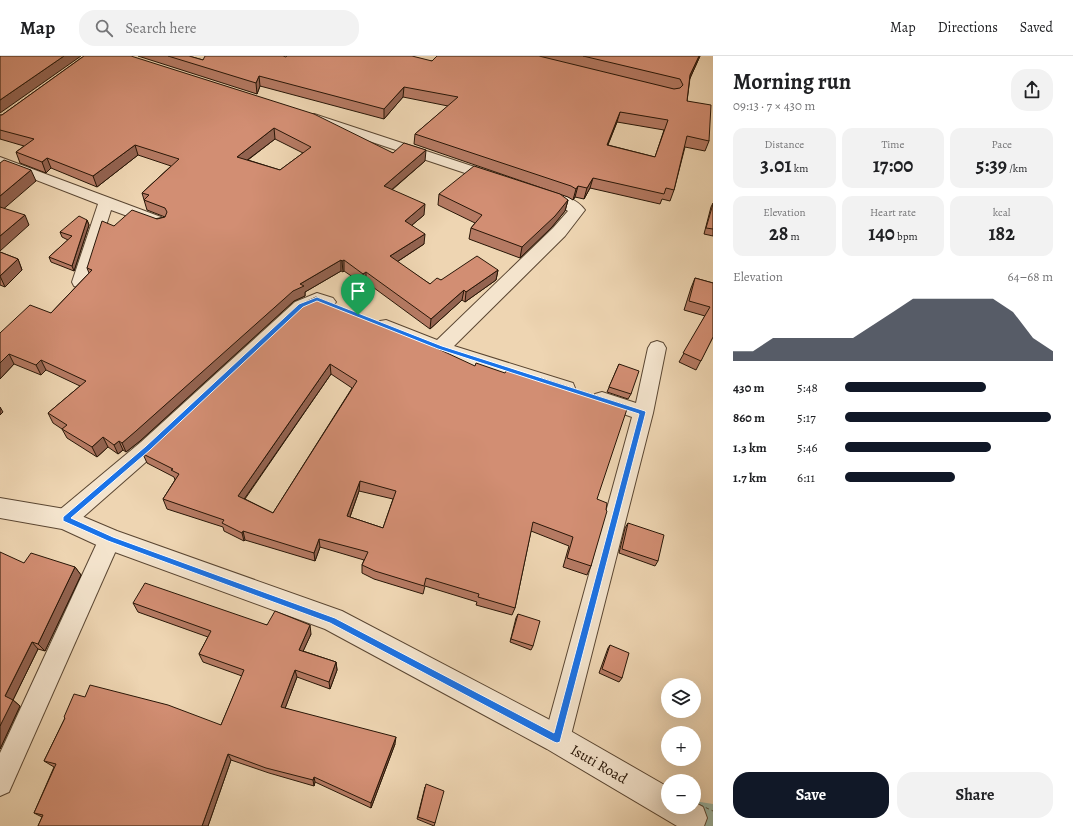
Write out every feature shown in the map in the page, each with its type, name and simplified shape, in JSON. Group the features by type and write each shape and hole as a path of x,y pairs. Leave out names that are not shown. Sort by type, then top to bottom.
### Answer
{"street":[{"path":"300,114 510,183"},
{"path":"0,161 160,223"},
{"path":"440,348 559,232 577,210 563,201 525,188"},
{"path":"80,282 106,202"},
{"path":"65,519 148,448 301,306 317,299 346,310"},
{"path":"368,319 440,348 643,412"},
{"path":"557,739 643,412 657,348"},
{"name":"Isuti Road","path":"0,508 65,519 110,539 332,620 557,739 661,800"},
{"path":"0,783 110,539"}],"building":[{"path":"0,56 64,56 0,100"},
{"path":"84,56 131,56 314,114 393,153 404,143 426,150 384,186 425,204 405,221 425,234 390,256 430,284 437,278 441,280 477,256 498,270 466,292 464,290 431,319 366,272 363,274 344,260 341,260 300,284 304,286 293,291 122,443 119,441 114,445 103,437 92,447 62,429 67,425 48,413 86,381 41,360 36,365 9,354 0,363 0,333 30,305 51,313 92,270 87,268 102,221 114,226 132,210 157,219 165,217 167,212 165,208 144,200 149,195 142,193 179,159 135,145 93,176 47,158 42,162 16,152 34,139 0,130 0,115","holes":["274,128 311,147 280,170 237,157"]},
{"path":"168,56 189,56 203,60 205,56 412,56 432,61 437,56 539,56 674,89 680,88 683,85 680,79 583,56 699,56 690,75 687,101 711,105 709,141 687,136 674,190 666,188 664,194 593,178 587,188 578,186 576,189 571,186 415,134 458,97 404,87 384,109 259,76 256,83","holes":["620,112 668,120 655,157 607,145"]},
{"path":"4,160 31,170 0,196 0,163"},
{"path":"474,166 560,194 568,200 555,216 522,247 471,228 482,215 439,194"},
{"path":"713,204 713,229 706,228"},
{"path":"0,207 25,215 0,236"},
{"path":"79,216 87,220 72,266 49,257 72,236 60,232"},
{"path":"0,252 18,259 0,276"},
{"path":"695,278 713,283 713,337 701,361 683,353 710,307 689,301"},
{"path":"316,297 393,328 475,366 476,363 505,373 508,368 540,380 541,378 628,406 597,499 607,503 607,511 591,566 567,558 573,537 533,522 515,608 478,597 479,594 426,578 424,586 375,571 362,565 368,552 319,539 314,553 243,531 242,533 222,523 224,520 163,499 179,474 171,470 173,469 143,454 307,301","holes":["330,364 357,381 273,513 238,496","360,481 396,491 383,528 347,516"]},
{"path":"619,364 639,371 631,394 609,387"},
{"path":"628,523 664,535 658,561 622,549"},
{"path":"0,552 24,563 31,553 75,567 38,644 32,642 5,696 13,700 0,726"},
{"path":"145,583 267,625 275,611 310,625 299,650 336,662 329,682 295,670 281,707 396,737 371,803 314,777 313,780 266,768 228,754 202,826 38,826 43,815 34,813 56,764 44,761 65,718 64,717 74,694 85,697 90,685 168,705 221,725 244,670 199,654 211,631 133,603"},
{"path":"518,614 540,621 533,646 511,639"},
{"path":"610,645 629,653 622,678 602,669"},
{"path":"426,784 444,791 435,823 418,817"}],"waterway":[{"path":"692,818 713,821"}],"ferry route":[{"path":"701,805 713,811"}],"route":[{"path":"317,299 358,315 440,348 643,412 557,739 332,620 110,539 65,519 148,448 301,306 317,299"}]}
